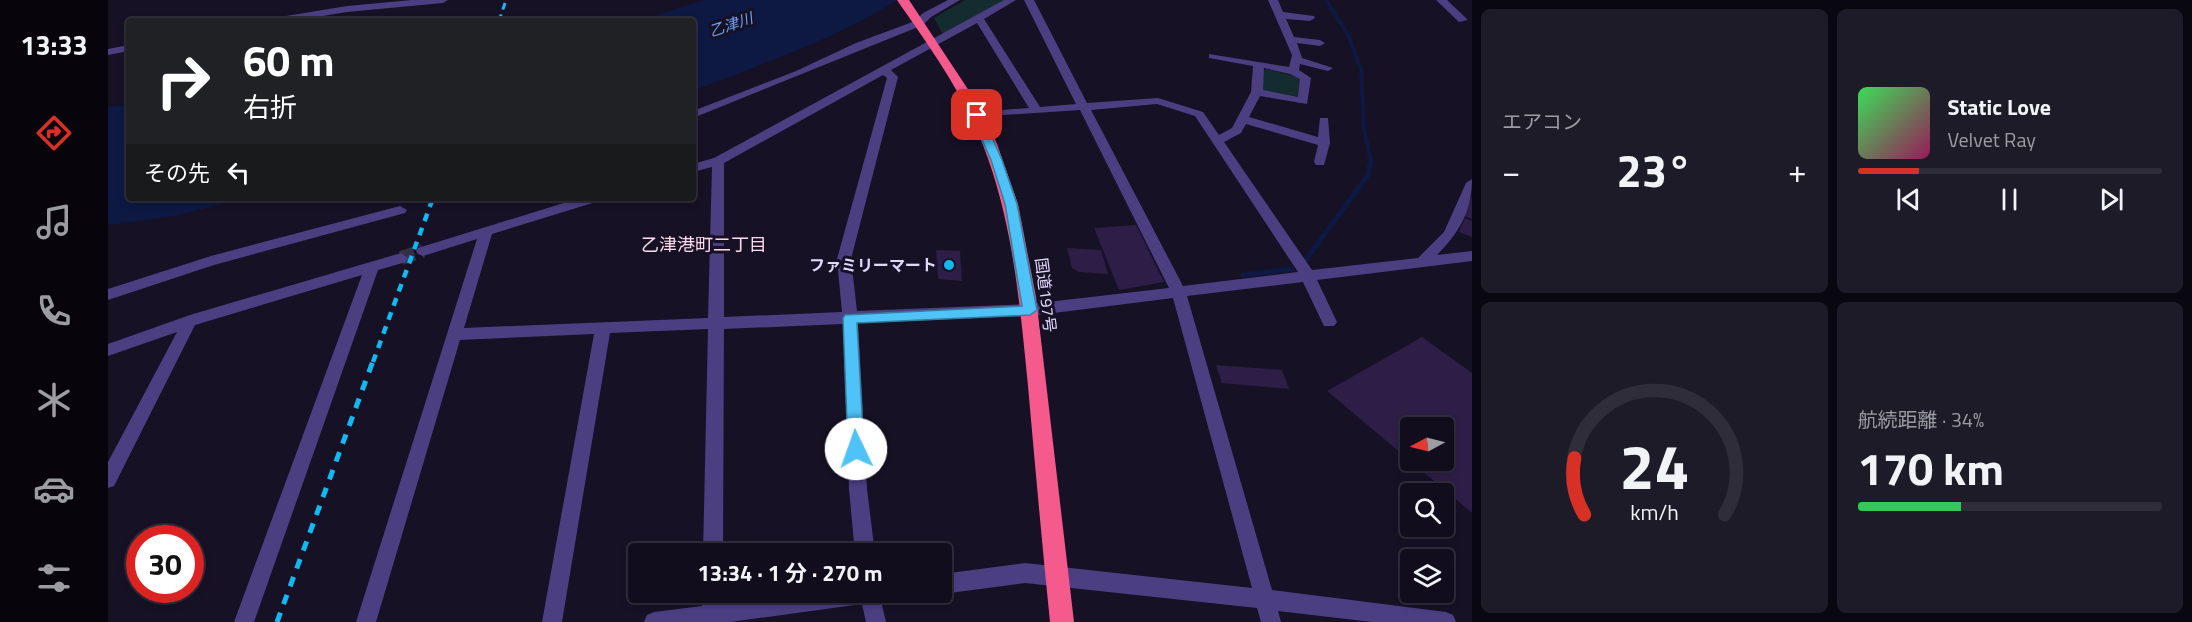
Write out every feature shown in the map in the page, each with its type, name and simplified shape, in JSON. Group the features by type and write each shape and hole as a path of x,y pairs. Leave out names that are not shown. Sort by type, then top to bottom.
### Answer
{"highway":[{"name":"国道197号","path":"911,12 977,115 1011,204 1030,310 1062,622"}],"street":[{"path":"292,18 346,9 443,0"},
{"path":"696,114 800,73 860,45 911,12 927,15 955,0"},
{"path":"696,167 718,161 1011,0"},
{"path":"1029,0 1179,292 1271,622"},
{"path":"1273,0 1297,55 1294,66"},
{"path":"1441,0 1463,20"},
{"path":"1279,15 1310,18"},
{"path":"980,19 1036,110"},
{"path":"1289,39 1320,43"},
{"path":"108,52 126,49"},
{"path":"1213,56 1259,64 1328,68"},
{"path":"1217,141 1237,130 1257,92 1259,64"},
{"path":"1257,92 1303,102 1306,78 1294,66"},
{"path":"864,543 858,489 850,318 844,259 893,77 884,70"},
{"path":"977,115 1158,101 1199,114 1308,276 1329,322"},
{"path":"1242,119 1324,142"},
{"path":"1320,162 1324,142 1324,120"},
{"path":"713,543 718,161"},
{"path":"1422,262 1450,234 1472,183"},
{"path":"423,251 584,201"},
{"path":"108,295 231,255 399,210"},
{"path":"366,622 486,231"},
{"path":"454,334 1030,310 1472,256"},
{"path":"108,350 190,321 401,258"},
{"path":"244,622 372,267"},
{"path":"108,480 190,321"},
{"path":"552,622 603,328"},
{"path":"952,583 1025,573 1446,622"},
{"path":"712,603 712,615"},
{"path":"654,622 800,603"},
{"path":"874,603 876,622"}],"green space":[{"path":"965,0 1010,0 944,36 934,18"},
{"path":"1264,70 1301,78 1299,97 1266,92 1262,89"}],"water":[{"name":"乙津川","path":"704,0 897,0 824,39 696,90 696,18 648,18"},
{"path":"126,105 126,201 232,201 175,216 108,225 108,107"}],"building":[{"path":"1472,195 1472,219 1464,216"},
{"path":"1465,218 1472,221 1472,237 1459,232"},
{"path":"1136,225 1164,282 1119,290 1094,228"},
{"path":"1067,248 1101,250 1108,274 1079,272 1072,268"},
{"name":"ファミリーマート","path":"936,250 960,251 962,281 938,279"},
{"path":"1422,337 1472,373 1472,513 1454,498 1454,483 1436,483 1422,471 1454,471 1454,417 1400,417 1400,452 1327,391"},
{"path":"1216,365 1282,370 1289,389 1222,383"}],"waterway":[{"path":"1326,0 1348,35 1361,69 1364,129 1370,157"},
{"path":"1305,261 1368,175 1371,159"},
{"path":"1243,275 1292,269"}],"tunnel":[{"path":"401,258 423,251"}],"railway":[{"path":"500,18 506,0"},
{"path":"373,362 432,201"},
{"path":"277,622 373,361"}],"place":[{"name":"ファミリーマート","path":"949,265"}],"district":[{"name":"乙津港町二丁目","path":"704,245"}],"route":[{"path":"856,449 850,318 1030,310 1011,204 977,115"}]}
